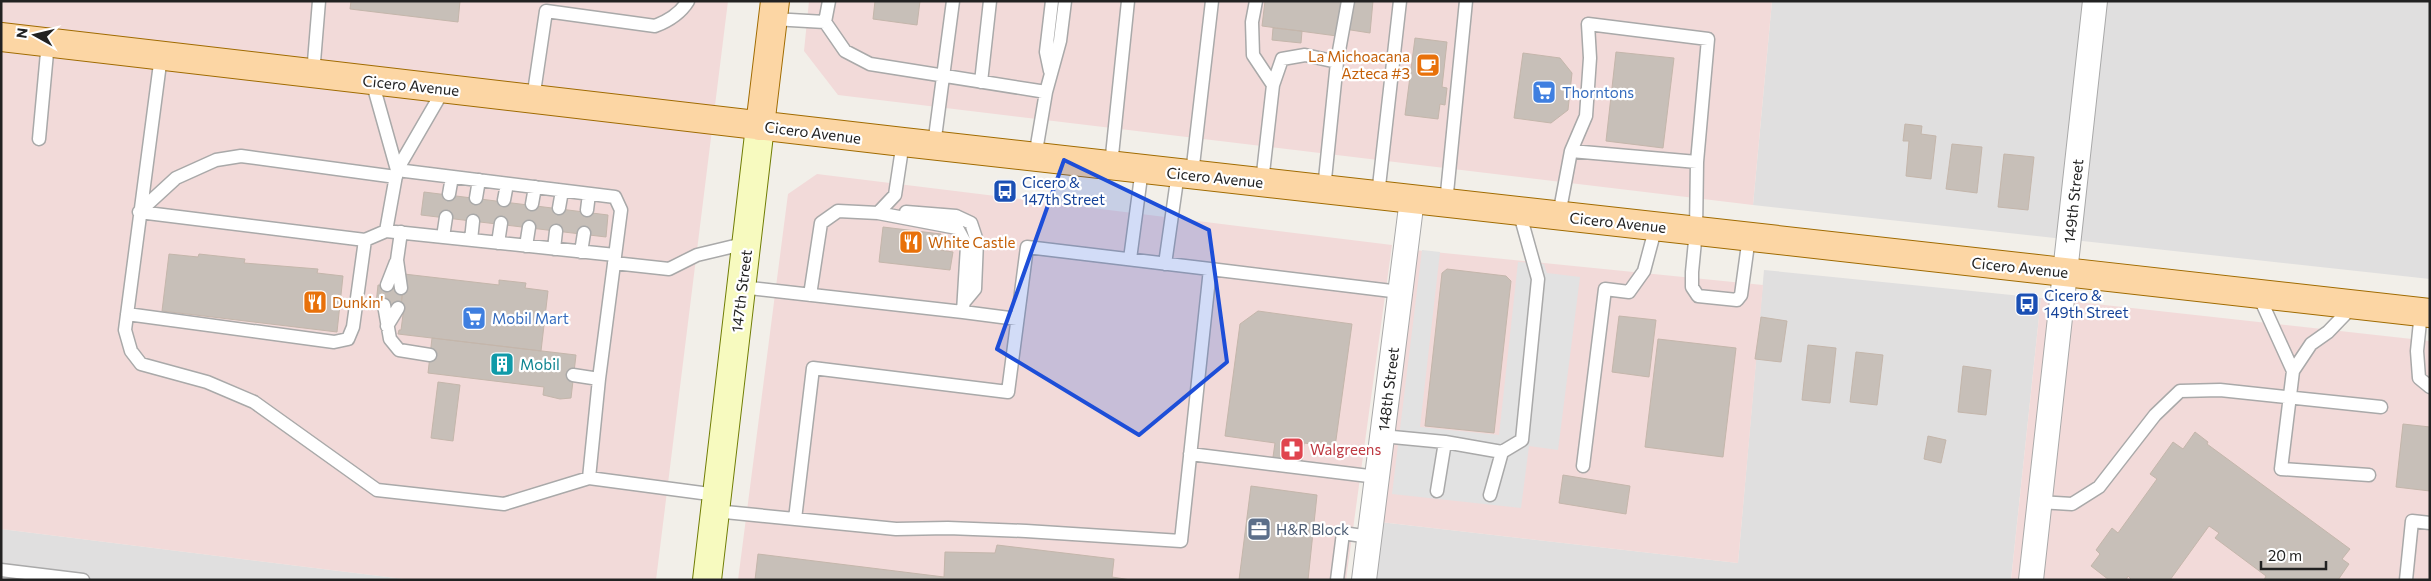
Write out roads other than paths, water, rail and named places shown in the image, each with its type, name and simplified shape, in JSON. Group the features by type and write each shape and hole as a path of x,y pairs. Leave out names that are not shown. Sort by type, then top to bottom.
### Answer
{"main road":[{"name":"147th Street","path":"707,580 774,10"},
{"name":"Cicero Avenue","path":"1,37 760,126 2425,313"}],"street":[{"name":"149th Street","path":"2030,580 2095,1"},
{"name":"148th Street","path":"1364,580 1412,199"}],"lane":[{"path":"313,74 319,1"},
{"path":"533,99 546,11 655,26 670,20 684,8 688,1"},
{"path":"825,22 829,1"},
{"path":"934,145 953,1"},
{"path":"981,82 990,1"},
{"path":"1050,74 1046,52 1052,1"},
{"path":"1036,157 1046,92 1060,41 1065,1"},
{"path":"1111,165 1128,1"},
{"path":"1165,264 1185,174 1212,1"},
{"path":"1256,1 1252,22 1253,55 1273,85"},
{"path":"1324,189 1337,62 1348,1"},
{"path":"1378,195 1400,1"},
{"path":"1446,203 1466,1"},
{"path":"774,10 825,22 845,51 870,64 1046,92"},
{"path":"1559,215 1571,151 1586,116 1590,58 1588,24 1708,39 1697,162 1696,231 1692,272 1692,287 1698,296 1736,300 1741,295 1750,237"},
{"path":"39,139 48,42"},
{"path":"1262,182 1273,85 1282,59 1305,55 1337,62"},
{"path":"161,56 124,330 131,351 141,364 207,382 254,402 378,490 504,504 589,478 795,519 896,529 1026,531 1181,541 1210,269"},
{"path":"372,81 396,174"},
{"path":"386,231 396,174 444,89"},
{"path":"884,214 896,195 903,142"},
{"path":"1571,151 1697,162"},
{"path":"139,212 176,178 216,160 241,156 396,174 452,177 615,197 621,210 599,379 589,478"},
{"path":"1130,259 1142,169"},
{"path":"449,194 452,177"},
{"path":"476,198 478,180"},
{"path":"504,200 506,184"},
{"path":"532,204 535,187"},
{"path":"559,208 562,191"},
{"path":"587,210 589,194"},
{"path":"810,295 821,223 838,211 884,214 901,212 956,216 971,223 977,241 974,289 964,307"},
{"path":"1382,436 1445,442 1502,452 1522,440 1538,279 1519,211"},
{"path":"139,212 365,240 386,231 401,232 581,252 669,269 698,255 746,243"},
{"path":"443,237 446,217"},
{"path":"470,240 473,221"},
{"path":"498,243 501,224"},
{"path":"1583,466 1605,289 1629,292 1644,271 1656,226"},
{"path":"526,246 529,227"},
{"path":"554,249 556,231"},
{"path":"400,288 397,260 401,232"},
{"path":"581,252 584,233"},
{"path":"126,314 334,342 348,339 353,326 365,240"},
{"path":"795,519 813,368 1008,392 1026,246 1400,292"},
{"path":"387,284 397,260"},
{"path":"742,287 810,295 964,307 1017,319"},
{"path":"2258,294 2293,371"},
{"path":"384,305 390,339 399,350 430,355"},
{"path":"2354,305 2328,332 2311,344 2293,371 2281,469 2369,475"},
{"path":"387,326 398,308"},
{"path":"2425,313 2417,351 2419,378 2430,387"},
{"path":"574,375 599,379"},
{"path":"2039,502 2072,504 2099,487 2155,415 2180,391 2220,390 2381,407"},
{"path":"1437,491 1445,442"},
{"path":"1490,495 1502,452"},
{"path":"1190,454 1377,477"},
{"path":"2406,580 2412,521 2430,523"},
{"path":"1337,580 1343,533 1369,537"},
{"path":"1,570 30,577 83,580"}],"place":[{"name":"La Michoacana Azteca #3","path":"1428,65"},
{"name":"Thorntons","path":"1544,92"},
{"name":"Cicero & 147th Street","path":"1005,191"},
{"name":"White Castle","path":"911,242"},
{"name":"Dunkin'","path":"315,302"},
{"name":"Cicero & 149th Street","path":"2027,304"},
{"name":"Mobil Mart","path":"474,318"},
{"name":"Mobil","path":"502,364"},
{"name":"Walgreens","path":"1292,449"},
{"name":"H&R Block","path":"1259,529"}]}
